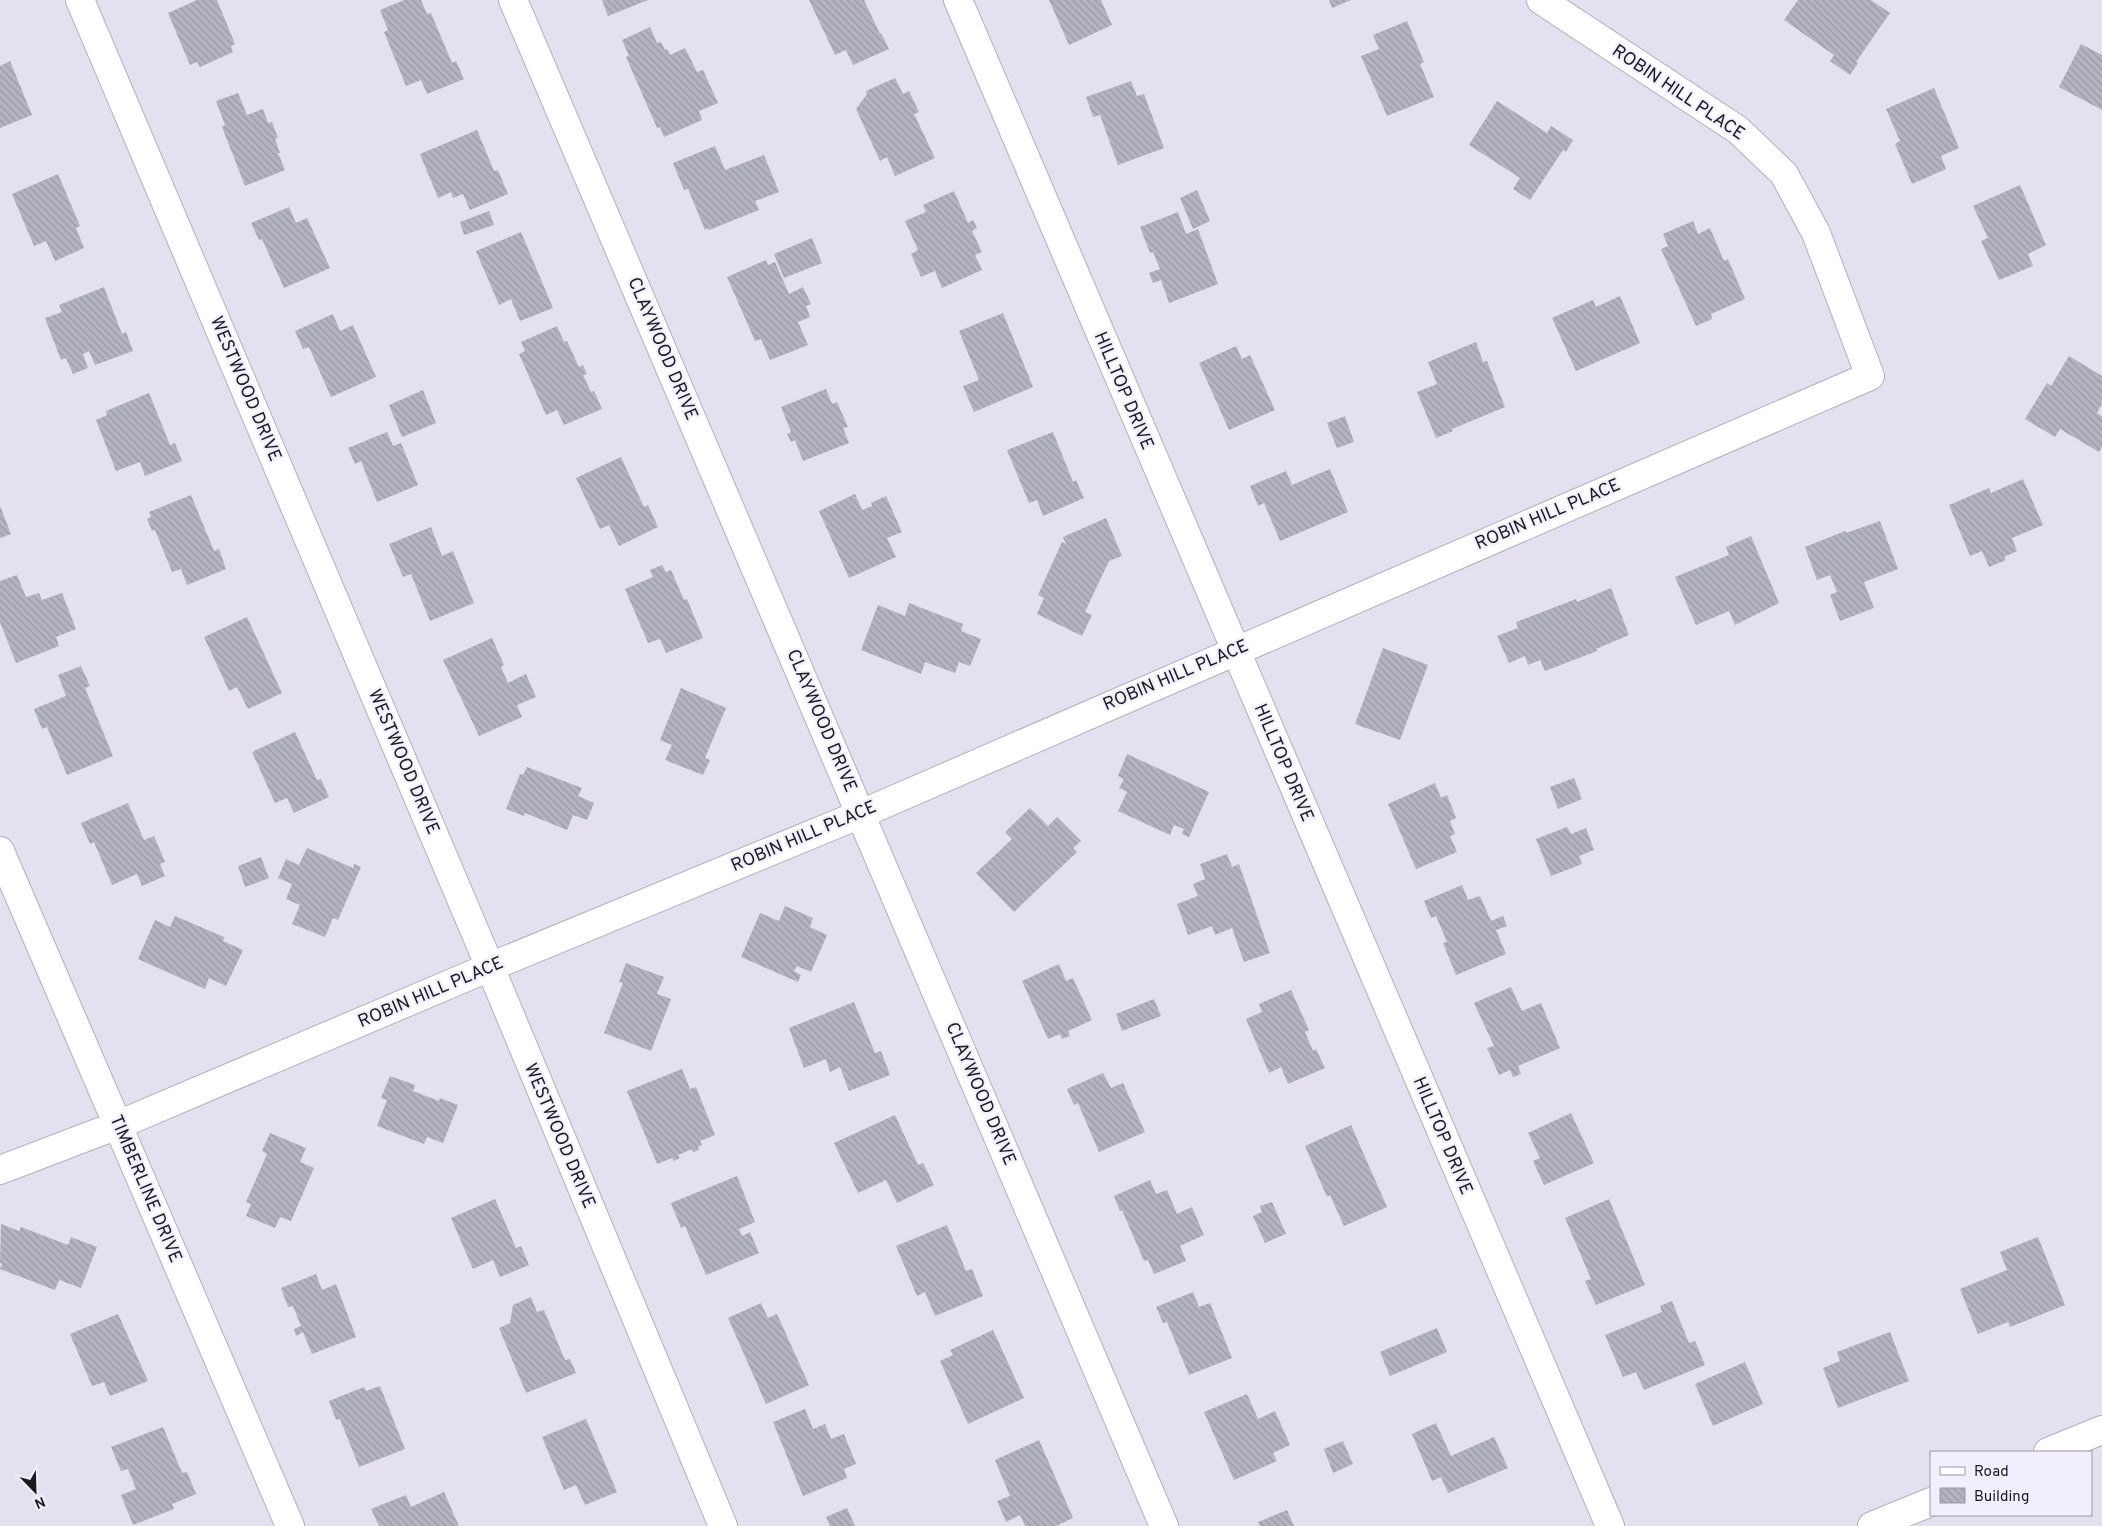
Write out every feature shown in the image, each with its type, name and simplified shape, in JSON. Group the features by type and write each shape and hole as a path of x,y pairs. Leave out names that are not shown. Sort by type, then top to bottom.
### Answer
{"street":[{"name":"WESTWOOD DRIVE","path":"80,0 490,967 723,1526"},
{"name":"CLAYWOOD DRIVE","path":"513,0 1164,1526"},
{"name":"HILLTOP DRIVE","path":"958,0 1610,1526"},
{"name":"ROBIN HILL PLACE","path":"0,1170 118,1125 490,967 861,814 1870,376 1816,233 1784,174 1738,130 1541,0"},
{"name":"TIMBERLINE DRIVE","path":"0,851 290,1526"},
{"path":"2050,1451 2102,1430"},
{"path":"1872,1526 1930,1502"}],"building":[{"path":"197,0 217,0 235,44 231,46 233,52 200,67 197,62 190,65 168,13"},
{"path":"404,0 421,0 427,14 431,13 452,63 456,61 464,79 427,94 421,80 406,86 384,32 388,30 380,10"},
{"path":"602,0 648,0 608,16"},
{"path":"809,0 864,0 889,49 853,65 846,50 835,55"},
{"path":"1049,0 1101,0 1112,25 1069,45"},
{"path":"1329,0 1351,0 1332,8"},
{"path":"1798,0 1871,0 1890,13 1856,62 1858,63 1850,75 1830,61 1834,55 1784,20"},
{"path":"1407,21 1424,62 1420,64 1434,97 1387,116 1361,56 1379,49 1373,35"},
{"path":"650,27 657,43 661,42 670,55 685,48 697,72 703,70 718,103 699,111 702,120 664,137 660,127 657,128 626,57 629,56 622,40"},
{"path":"2081,44 2102,55 2102,110 2059,87"},
{"path":"10,61 32,115 0,128 0,66"},
{"path":"895,78 903,94 909,91 919,112 914,114 935,158 895,176 887,157 880,161 856,109 867,94 866,91"},
{"path":"1131,81 1137,96 1144,94 1164,148 1118,165 1100,115 1093,117 1086,97"},
{"path":"1934,88 1959,148 1941,156 1946,169 1912,184 1895,144 1900,141 1886,109"},
{"path":"238,93 247,115 263,109 268,123 272,122 278,138 275,139 280,153 278,153 285,170 245,186 222,127 225,125 216,101"},
{"path":"1497,101 1547,133 1551,126 1573,140 1566,152 1563,150 1530,200 1513,189 1520,178 1469,145"},
{"path":"477,130 494,171 498,170 508,194 470,210 463,194 453,198 451,192 438,198 420,154"},
{"path":"715,146 725,170 764,155 779,192 755,201 759,210 705,230 688,189 684,190 673,163"},
{"path":"58,174 80,226 76,228 84,248 55,261 46,241 34,246 12,194"},
{"path":"2020,185 2046,245 2028,254 2033,266 1999,280 1981,241 1988,238 1973,206"},
{"path":"1197,190 1210,221 1193,229 1180,198"},
{"path":"954,191 968,223 973,220 977,228 972,231 982,252 975,255 982,270 942,288 935,271 921,277 911,254 918,250 905,221 926,212 923,205"},
{"path":"289,207 296,223 307,218 330,268 284,288 262,239 259,240 251,223"},
{"path":"489,211 494,225 464,235 460,222"},
{"path":"1178,212 1186,234 1198,229 1218,284 1169,303 1161,280 1153,283 1149,273 1160,269 1153,252 1150,253 1140,227"},
{"path":"1693,221 1698,234 1710,228 1724,261 1728,259 1745,299 1711,314 1712,319 1696,326 1661,249 1668,246 1663,234"},
{"path":"521,232 553,308 520,321 511,299 499,305 476,251"},
{"path":"812,238 822,263 784,278 774,254"},
{"path":"766,260 768,265 775,262 789,294 803,287 811,304 806,306 810,317 798,322 808,345 770,360 761,339 755,341 727,277"},
{"path":"104,287 122,334 126,332 133,351 95,365 89,351 83,354 88,368 73,374 66,358 61,360 45,318 62,312 59,305"},
{"path":"1620,296 1640,343 1576,371 1552,318 1593,300 1596,307"},
{"path":"1003,313 1033,387 974,412 963,386 979,380 959,331"},
{"path":"333,314 340,331 353,325 376,377 331,397 309,347 303,349 295,331"},
{"path":"557,326 564,342 567,341 579,367 583,365 587,374 583,375 591,392 594,391 602,409 564,425 557,410 546,415 519,354 525,351 521,342"},
{"path":"1476,342 1483,362 1487,361 1505,407 1452,429 1453,431 1436,438 1417,392 1437,384 1428,362"},
{"path":"1236,346 1242,359 1250,355 1275,410 1229,430 1199,363"},
{"path":"2069,356 2102,376 2102,404 2097,413 2102,416 2102,447 2099,452 2060,429 2055,437 2025,419 2047,383 2051,386"},
{"path":"826,389 832,404 837,402 848,427 843,428 849,443 803,461 795,440 791,442 787,434 791,432 781,407"},
{"path":"423,390 436,423 402,437 389,405"},
{"path":"149,393 170,445 175,443 182,461 145,476 140,462 116,471 96,420 107,415 106,411"},
{"path":"1345,416 1354,442 1337,448 1327,423"},
{"path":"387,432 393,446 401,443 418,485 377,502 361,461 355,464 348,448"},
{"path":"1053,432 1073,482 1076,480 1084,498 1043,516 1037,500 1029,503 1007,450"},
{"path":"621,457 644,507 648,505 658,527 619,546 609,525 600,529 576,478"},
{"path":"1330,469 1348,512 1280,541 1264,503 1258,506 1250,486 1286,471 1292,485"},
{"path":"2023,479 2043,525 2012,538 2017,551 2004,557 2006,560 1989,567 1982,551 1970,556 1949,505 1989,488 1991,493"},
{"path":"855,494 862,510 872,506 871,503 886,496 902,532 887,538 896,557 849,578 819,511"},
{"path":"191,495 214,551 219,549 226,569 187,585 181,569 172,572 155,530 152,531 147,519 151,517 149,512"},
{"path":"0,506 11,534 0,538"},
{"path":"1106,518 1122,556 1109,561 1085,612 1092,615 1082,636 1037,614 1044,598 1038,595 1062,542 1066,544 1063,537"},
{"path":"1880,521 1898,569 1864,582 1874,608 1840,621 1830,595 1837,592 1830,575 1817,580 1805,547 1845,531 1846,533"},
{"path":"431,527 442,556 453,551 474,603 430,621 411,574 403,577 389,544"},
{"path":"1751,536 1779,603 1735,625 1729,611 1696,625 1675,577 1729,555 1726,547"},
{"path":"662,565 666,572 671,570 684,600 687,599 703,638 666,653 660,639 648,643 625,589 653,577 650,570"},
{"path":"17,575 26,597 39,593 42,600 62,593 76,629 56,637 59,646 16,663 0,622 0,581"},
{"path":"1611,588 1629,635 1596,649 1597,651 1545,671 1540,660 1528,665 1525,656 1509,663 1497,636 1518,628 1516,622 1576,599 1577,602"},
{"path":"909,603 963,624 961,631 981,639 970,666 959,662 955,673 925,662 921,674 861,650 878,605 905,616"},
{"path":"247,617 282,693 248,709 237,687 229,691 204,637"},
{"path":"492,638 504,665 501,667 508,683 526,674 536,697 517,705 522,717 479,736 443,660"},
{"path":"1383,648 1428,665 1400,740 1355,724"},
{"path":"81,666 90,686 85,688 113,756 67,775 47,727 42,729 34,709 66,696 58,675"},
{"path":"681,688 726,708 705,758 710,760 703,775 665,760 672,745 660,740"},
{"path":"295,732 317,780 321,779 329,797 294,813 287,798 275,803 252,752"},
{"path":"1127,754 1209,792 1189,837 1182,834 1184,829 1174,825 1170,835 1118,811 1127,792 1119,788 1124,779 1118,776"},
{"path":"527,767 582,788 578,796 594,803 587,820 573,815 567,830 525,813 524,816 506,809 520,774 523,775"},
{"path":"1574,778 1582,799 1558,809 1550,787"},
{"path":"1435,783 1441,798 1447,795 1456,818 1450,821 1455,834 1450,836 1457,852 1416,869 1388,804"},
{"path":"128,803 144,840 154,836 165,862 160,864 165,876 142,886 137,874 112,885 94,842 90,844 81,823"},
{"path":"1030,808 1048,826 1057,817 1081,841 1073,848 1077,852 1014,912 976,873 1012,839 1005,832"},
{"path":"1567,827 1571,834 1586,828 1594,850 1579,856 1582,864 1551,876 1536,839"},
{"path":"307,848 353,868 354,864 361,867 338,920 333,918 325,937 292,924 300,905 286,899 292,884 278,878 286,859 299,865"},
{"path":"1227,854 1232,867 1239,864 1270,953 1244,962 1232,928 1215,935 1212,926 1188,935 1177,904 1198,896 1193,884 1205,879 1200,864"},
{"path":"261,857 269,878 245,887 238,866"},
{"path":"1462,885 1468,900 1480,896 1491,921 1503,916 1507,926 1496,930 1506,954 1456,975 1443,943 1447,942 1436,916 1431,918 1424,901"},
{"path":"785,906 813,918 810,927 827,935 811,972 797,966 794,971 801,975 798,982 741,957 760,913 779,921"},
{"path":"175,916 224,937 223,941 243,950 226,986 209,978 205,989 138,959 155,920 170,927"},
{"path":"626,963 664,977 657,994 671,999 651,1051 604,1033 623,983 619,982"},
{"path":"1059,964 1066,981 1073,978 1092,1020 1068,1031 1070,1036 1062,1039 1060,1034 1048,1039 1022,981"},
{"path":"1511,987 1522,1011 1541,1003 1560,1048 1518,1066 1521,1074 1513,1077 1510,1070 1499,1075 1487,1048 1494,1046 1474,1003"},
{"path":"1291,990 1309,1030 1305,1032 1313,1051 1316,1049 1325,1068 1288,1084 1281,1067 1269,1073 1246,1019 1262,1012 1259,1004"},
{"path":"1154,999 1161,1016 1122,1031 1116,1014"},
{"path":"854,1002 875,1053 881,1051 890,1075 849,1091 840,1067 830,1072 826,1059 804,1068 789,1028"},
{"path":"682,1069 690,1089 696,1087 715,1135 700,1141 702,1145 698,1147 699,1150 693,1152 692,1149 678,1155 680,1158 674,1161 672,1158 657,1164 627,1091"},
{"path":"1103,1073 1111,1088 1123,1083 1145,1132 1099,1152 1078,1103 1074,1105 1067,1089"},
{"path":"390,1076 415,1085 413,1091 439,1101 440,1098 458,1105 443,1143 427,1137 424,1144 377,1126 387,1100 381,1098"},
{"path":"1571,1113 1594,1163 1544,1185 1533,1161 1540,1158 1528,1133"},
{"path":"895,1115 918,1165 923,1163 934,1185 897,1203 886,1180 858,1193 834,1143"},
{"path":"1351,1125 1387,1207 1344,1226 1330,1195 1327,1197 1305,1146"},
{"path":"270,1133 306,1148 300,1162 314,1168 291,1221 280,1217 275,1228 246,1216 251,1204 246,1202 267,1154 262,1151"},
{"path":"737,1176 755,1222 739,1229 742,1236 750,1232 759,1253 706,1275 685,1226 681,1228 671,1203"},
{"path":"1150,1180 1156,1194 1167,1190 1177,1214 1192,1207 1204,1235 1180,1246 1186,1261 1154,1274 1148,1260 1144,1261 1114,1196"},
{"path":"495,1199 516,1248 521,1246 529,1265 500,1277 493,1260 473,1269 451,1218"},
{"path":"1609,1199 1645,1285 1596,1305 1585,1281 1591,1279 1565,1218"},
{"path":"1272,1202 1286,1234 1265,1243 1253,1216 1262,1212 1260,1206"},
{"path":"1,1224 19,1231 21,1227 68,1245 71,1237 97,1247 81,1288 59,1280 55,1290 0,1269 2,1264 0,1263"},
{"path":"947,1225 966,1271 972,1269 983,1296 935,1316 925,1292 917,1296 896,1246"},
{"path":"2038,1237 2065,1305 2010,1327 2008,1322 1978,1334 1960,1289 2007,1270 2000,1252"},
{"path":"316,1274 322,1290 336,1284 356,1337 312,1354 303,1332 296,1336 294,1329 301,1326 293,1306 288,1307 281,1288"},
{"path":"1193,1292 1199,1307 1210,1303 1232,1358 1189,1375 1167,1322 1163,1323 1156,1307"},
{"path":"531,1297 537,1312 544,1310 565,1360 570,1359 576,1373 526,1393 499,1328 510,1323 513,1305"},
{"path":"1672,1301 1689,1343 1695,1341 1705,1365 1644,1390 1636,1372 1623,1377 1605,1335 1662,1312 1660,1306"},
{"path":"761,1303 768,1318 777,1314 809,1385 766,1404 728,1318"},
{"path":"118,1314 148,1381 110,1396 104,1382 92,1386 70,1334"},
{"path":"1437,1328 1447,1352 1390,1376 1380,1352"},
{"path":"993,1330 1024,1398 968,1424 940,1361 953,1355 950,1350"},
{"path":"1890,1332 1909,1381 1838,1408 1823,1368 1840,1361 1837,1352"},
{"path":"1745,1362 1763,1404 1713,1426 1695,1384"},
{"path":"380,1386 405,1449 359,1467 340,1419 336,1420 329,1401 364,1387 366,1391"},
{"path":"1247,1394 1258,1419 1275,1411 1290,1445 1273,1453 1277,1461 1234,1480 1204,1412"},
{"path":"805,1409 813,1429 825,1424 831,1439 844,1434 856,1464 844,1469 847,1478 803,1496 773,1422"},
{"path":"586,1419 617,1492 585,1505 576,1485 564,1490 542,1437"},
{"path":"1436,1423 1451,1456 1494,1437 1508,1468 1448,1493 1441,1477 1432,1481 1412,1434"},
{"path":"163,1427 182,1473 187,1472 196,1494 172,1504 174,1509 133,1525 121,1495 136,1489 128,1469 121,1471 111,1447"},
{"path":"1039,1440 1073,1518 1056,1526 1025,1526 1020,1515 1006,1522 997,1501 1010,1496 995,1460"},
{"path":"1343,1441 1353,1464 1333,1473 1324,1449"},
{"path":"444,1492 459,1526 379,1526 371,1509 406,1495 411,1507"},
{"path":"847,1508 855,1526 830,1526 826,1517"},
{"path":"1287,1510 1294,1526 1260,1526 1258,1522"}]}
